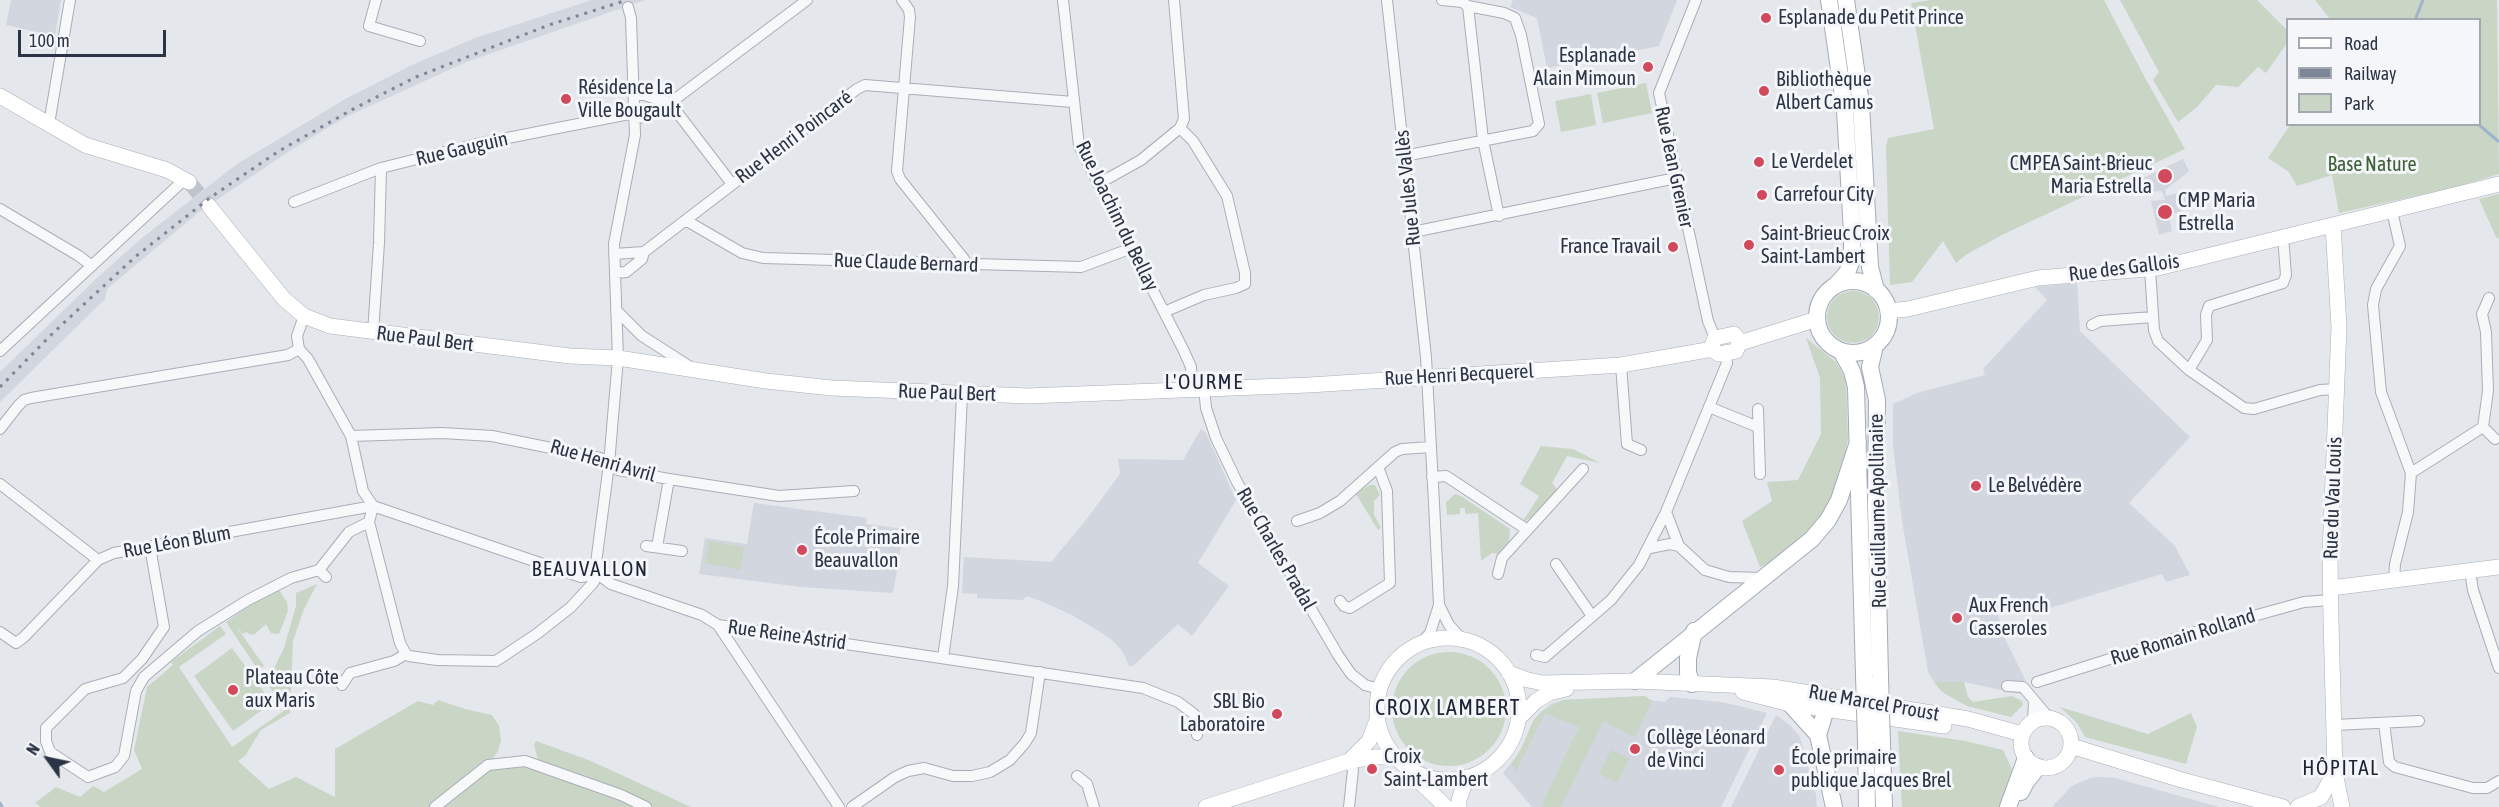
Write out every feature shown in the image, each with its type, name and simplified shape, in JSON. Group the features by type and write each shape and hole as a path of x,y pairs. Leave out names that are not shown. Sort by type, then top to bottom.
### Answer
{"main road":[{"path":"1829,0 1845,110 1852,242 1850,266 1822,299 1817,319 1824,339 1841,351 1852,353 1875,346 1886,330 1888,311 1882,296 1876,290 1857,282 1836,285"},
{"path":"1846,0 1861,104 1870,267 1876,290"},
{"path":"0,96 97,150 167,170 187,181"},
{"name":"Rue des Gallois","path":"1888,311 1908,309 2038,278 2150,269 2499,184"},
{"name":"Rue Paul Bert","path":"209,206 284,299 304,316 330,327 570,356 618,358 766,381 832,388 1028,396 1198,389"},
{"name":"Rue du Vau Louis","path":"2333,225 2338,316 2331,594 2335,772 2342,807"},
{"path":"1718,347 1736,351 1740,343 1817,319"},
{"name":"Rue Guillaume Apollinaire","path":"1875,346 1869,367 1876,400 1877,677"},
{"name":"Rue Henri Becquerel","path":"1198,389 1309,385 1621,365 1718,347"},
{"name":"Rue Guillaume Apollinaire","path":"1841,351 1852,371 1856,387 1858,442 1877,677"},
{"path":"1635,681 1694,631 1812,539 1828,520 1839,500 1858,442"},
{"name":"Rue Romain Rolland","path":"2331,594 2394,581 2499,567"},
{"path":"1692,684 1688,673 1688,658 1694,631"},
{"path":"1206,807 1348,761 1375,757 1400,761 1424,776 1445,780 1467,777 1484,770 1509,746 1518,719 1517,694 1509,673 1487,649 1462,639 1441,638 1421,643 1403,654 1388,670 1379,689 1377,720 1369,741 1348,761"},
{"name":"Rue Marcel Proust","path":"1509,673 1534,682 1586,684 1635,681 1723,687 1773,687 1968,719 2027,750"},
{"path":"1877,677 1884,807"},
{"name":"Rue Marcel Proust","path":"1518,719 1536,701 1549,693 1586,684"},
{"name":"Rue Marcel Proust","path":"1723,687 1790,704 1825,710 1977,730 2027,750"},
{"path":"1834,807 1818,735 1825,710 1831,703 1849,701"},
{"path":"1790,704 1818,735"},
{"path":"2008,807 2027,750 2033,721 2049,718 2064,725 2071,738 2071,746 2066,758 2054,766 2027,750"},
{"path":"1377,720 1383,740 1400,761 1446,807"},
{"path":"1867,807 1880,743"},
{"path":"1880,743 1894,807"},
{"path":"2071,746 2182,780 2283,807"},
{"path":"2015,807 2026,782 2027,750"},
{"path":"2298,807 2321,797 2335,772"},
{"name":"Rue du Vau Louis","path":"2328,807 2335,772"},
{"path":"1459,807 1459,800 1467,777"}],"street":[{"path":"49,124 70,0"},
{"path":"376,0 369,26 420,42"},
{"name":"Rue Gauguin","path":"294,202 381,168 477,144 634,115 645,117 670,103 807,0"},
{"path":"902,0 909,10 910,17 897,171 900,178 964,259 966,265"},
{"name":"Rue Joachim du Bellay","path":"1063,0 1079,146 1191,367 1198,389"},
{"path":"1098,184 1141,160 1180,128 1184,119 1174,0"},
{"name":"Rue Jules Vallès","path":"1387,0 1427,377 1439,605"},
{"path":"1404,156 1533,130 1539,124 1521,35 1515,18 1464,3 1442,0"},
{"name":"Rue Jean Grenier","path":"1696,0 1659,93 1711,333 1718,347"},
{"path":"1464,3 1483,140 1499,216"},
{"path":"342,685 350,673 394,661 406,654 437,660 496,661 538,633 571,607 598,573 596,563 609,464 618,358 614,244 635,135 631,18 628,7"},
{"name":"Rue Henri Poincaré","path":"615,273 626,272 642,259 644,252 857,89 872,84 1073,102"},
{"path":"634,95 644,95 670,103 732,184"},
{"path":"1164,312 1204,295 1245,284 1245,273 1227,196 1192,141 1180,128"},
{"path":"373,333 381,168"},
{"path":"1413,232 1676,178"},
{"path":"0,351 187,181"},
{"path":"0,209 92,266"},
{"path":"2392,211 2400,246 2374,297 2375,335 2383,399 2406,454 2411,474 2408,512 2395,564 2394,581"},
{"name":"Rue Claude Bernard","path":"687,221 753,257 1081,267 1132,248"},
{"path":"2189,370 2207,340 2206,315 2209,306 2283,283 2286,275 2283,236"},
{"path":"614,254 644,252"},
{"path":"2150,269 2152,317 2158,341 2189,370 2244,408 2254,409 2320,390 2337,389"},
{"path":"2411,474 2483,427 2488,391 2486,332 2482,314 2489,298"},
{"name":"Rue Paul Bert","path":"616,310 642,336 693,368"},
{"path":"304,316 297,336 299,349 308,359 351,436 363,491 373,506 581,577 598,573"},
{"path":"2092,325 2100,321 2152,317"},
{"path":"1536,655 1545,657 1592,616 1627,581 1650,548 1727,363 1718,347"},
{"path":"0,429 18,406 31,398 288,355 299,349"},
{"path":"1621,365 1627,444 1641,450"},
{"name":"Rue Charles Pradal","path":"1198,389 1225,460 1338,655 1351,674 1365,685 1379,689"},
{"path":"943,658 953,586 962,395"},
{"path":"1709,407 1758,427"},
{"path":"1758,409 1760,474"},
{"path":"2483,427 2495,439"},
{"name":"Rue Henri Avril","path":"351,436 442,433 492,436 600,458 618,470 779,496 854,491"},
{"path":"1297,521 1320,513 1340,501 1402,449 1431,447"},
{"path":"1340,601 1344,606 1350,608 1390,583 1387,491 1378,467"},
{"path":"1498,574 1502,558 1583,469"},
{"path":"1432,477 1446,476 1526,529"},
{"path":"669,479 652,547 682,551"},
{"path":"0,484 98,560"},
{"path":"373,506 369,522 400,643 406,654"},
{"name":"Rue Léon Blum","path":"0,632 15,643 24,637 98,560 114,553 373,506"},
{"path":"354,510 357,526"},
{"path":"1666,512 1679,546 1705,570 1728,578 1763,578"},
{"path":"150,547 164,627 142,659 123,678 86,689 46,728 46,741 50,752 88,777 115,767 124,756 136,691 144,677 198,631 228,612 291,578 323,573 349,532 369,522"},
{"path":"1650,548 1670,544 1679,546"},
{"path":"1556,564 1592,616"},
{"path":"2470,571 2473,590 2499,668"},
{"name":"Rue Reine Astrid","path":"598,573 611,584 702,615 718,625 1143,688 1163,694 1194,714 1197,735"},
{"name":"Rue Romain Rolland","path":"2037,682 2331,594"},
{"path":"1439,605 1449,625 1462,639"},
{"path":"1421,643 1430,633 1439,605"},
{"path":"718,625 839,807"},
{"path":"852,807 895,777 908,771 924,768 953,776 972,776 990,772 1010,760 1031,733 1040,672"},
{"path":"2007,686 2023,687 2049,718"},
{"path":"2033,721 2034,701"},
{"path":"2334,725 2419,721"},
{"path":"2384,723 2389,762 2395,767 2473,788 2487,788 2499,781"},
{"path":"435,807 488,765 525,761 621,795 646,807"},
{"path":"1348,761 1353,770 1349,807"},
{"path":"1077,776 1087,784 1094,807"}],"shaded area":[{"path":"11,0 61,0 55,36 6,25"},
{"path":"592,0 645,0 466,62 346,117 291,150 199,212 107,289 105,299 0,402 0,372 98,277 142,238 237,164 347,98 412,65 475,38"},
{"path":"1513,0 1677,0 1659,46 1547,68 1537,18 1510,7"},
{"path":"2183,159 2189,171 2165,190 2166,196 2188,190 2192,206 2171,215 2169,218 2172,231 2159,235 2151,201 2165,200 2162,191 2141,192 2137,181"},
{"path":"2077,283 2080,331 2190,437 2129,503 2175,546 2190,575 2166,582 2162,574 2030,614 2023,600 1996,608 2005,639 2025,679 2020,694 1964,682 1934,682 1928,672 1902,521 1893,446 1893,404 1917,393 1985,375 1983,369 2047,300 2035,287"},
{"path":"1201,429 1206,433 1236,500 1198,563 1229,586 1192,636 1178,624 1133,666 1129,666 1123,652 1113,641 1070,614 1041,601 1026,596 1023,600 977,598 977,594 962,593 964,557 1051,562 1120,474 1118,459 1183,460"},
{"name":"École Primaire Beauvallon","path":"754,503 867,518 866,524 904,529 893,593 801,587 699,574 705,538 747,544"},
{"name":"Collège Léonard de Vinci","path":"1645,696 1650,700 1665,702 1670,697 1722,702 1767,713 1721,807 1532,807 1503,773 1518,755 1533,721 1551,704 1563,700"},
{"name":"École primaire publique Jacques Brel","path":"1776,715 1790,725 1800,737 1816,795 1817,807 1731,807"},
{"path":"2090,778 2115,778 2219,807 2052,807 2072,786"}],"green space":[{"path":"1931,0 2104,0 2185,149 2004,234 1967,254 1956,263 1943,241 1912,282 1890,285 1886,147 1888,138 1934,129 1911,3"},
{"path":"2120,0 2257,0 2286,29 2286,44 2266,73 2258,67 2238,87 2216,85 2197,107 2178,122 2153,80 2159,72"},
{"name":"Base Nature","path":"2315,0 2497,0 2499,174 2456,187 2339,213 2332,175 2297,186 2289,172 2268,158 2289,126 2481,126 2481,18 2329,18"},
{"path":"1646,83 1652,113 1603,123 1597,93"},
{"path":"1591,94 1596,125 1561,132 1555,101"},
{"path":"2499,194 2499,239 2479,199"},
{"path":"1853,291 1863,293 1871,299 1877,307 1879,317 1877,327 1871,335 1863,341 1853,343 1843,341 1835,335 1829,327 1827,317 1829,307 1835,299 1843,293"},
{"path":"1806,338 1836,362 1846,380 1848,439 1841,483 1819,526 1779,559 1760,567 1742,521 1772,501 1767,482 1798,480 1821,434 1820,378"},
{"path":"1541,446 1573,449 1600,463 1567,456 1552,483 1557,489 1532,517 1524,522 1539,496 1520,484"},
{"path":"1369,485 1375,485 1380,495 1374,501 1374,515 1381,528 1378,530 1356,494"},
{"path":"1455,494 1510,529 1509,541 1498,554 1492,553 1481,561 1478,513 1465,514 1465,508 1460,508 1460,514 1447,515 1446,502"},
{"path":"709,541 744,547 740,570 705,563"},
{"path":"317,584 304,609 293,641 290,713 261,730 245,756 238,761 269,789 296,777 335,797 335,749 418,701 433,705 438,700 492,715 499,726 501,740 492,760 538,760 534,745 536,741 591,761 691,807 41,807 35,803 56,787 80,797 93,786 104,792 142,769 134,750 147,687 173,665 171,662 220,626 226,634 179,667 232,747 285,710 263,677 274,668 284,648 296,606 296,593"},
{"path":"279,590 287,602 288,611 279,634 271,633 266,624 255,634 250,635 247,632 243,634 236,626 264,666 258,670 226,622"},
{"name":"Plateau Côte aux Maris","path":"232,648 272,703 233,731 194,676"},
{"path":"1449,652 1471,657 1489,669 1501,687 1506,709 1501,731 1489,749 1471,761 1449,766 1427,761 1409,749 1397,731 1392,709 1397,687 1409,669 1427,657"},
{"path":"1934,682 1964,682 1968,697 1973,702 2012,696 2022,701 2023,705 2011,717 1967,706 1942,692"},
{"path":"1645,696 1652,701 1635,737 1603,721 1561,807 1544,807 1542,804 1579,727 1545,713 1516,771 1511,764 1524,744 1533,721 1541,712 1563,700"},
{"path":"2060,707 2148,734 2191,713 2197,727 2186,764 2085,737 2077,723"},
{"path":"1898,731 1965,741 2003,750 2016,778 2004,807 1902,807"},
{"path":"1611,750 1629,759 1617,783 1599,774"}],"waterway":[{"path":"2416,18 2423,0"},
{"path":"2480,126 2498,141"},
{"path":"0,803 2,807"}],"tunnel":[{"path":"189,182 209,206"}],"railway":[{"path":"0,387 54,332 135,257 211,197 279,151 416,77 549,25 627,0"}],"place":[{"name":"Esplanade du Petit Prince","path":"1766,18"},
{"name":"Esplanade Alain Mimoun","path":"1648,67"},
{"name":"Bibliothèque Albert Camus","path":"1764,91"},
{"name":"Résidence La Ville Bougault","path":"566,99"},
{"name":"Le Verdelet","path":"1759,162"},
{"name":"CMPEA Saint-Brieuc Maria Estrella","path":"2165,176"},
{"name":"Carrefour City","path":"1762,195"},
{"name":"CMP Maria Estrella","path":"2165,212"},
{"name":"Saint-Brieuc Croix Saint-Lambert","path":"1749,245"},
{"name":"France Travail","path":"1673,247"},
{"name":"Le Belvédère","path":"1976,486"},
{"name":"École Primaire Beauvallon","path":"802,550"},
{"name":"Aux French Casseroles","path":"1957,618"},
{"name":"Plateau Côte aux Maris","path":"233,690"},
{"name":"SBL Bio Laboratoire","path":"1277,714"},
{"name":"Collège Léonard de Vinci","path":"1635,749"},
{"name":"Croix Saint-Lambert","path":"1372,769"},
{"name":"École primaire publique Jacques Brel","path":"1779,770"}],"district":[{"name":"L'OURME","path":"1204,382"},
{"name":"BEAUVALLON","path":"590,569"},
{"name":"CROIX LAMBERT","path":"1448,708"},
{"name":"HÔPITAL","path":"2341,768"}]}
